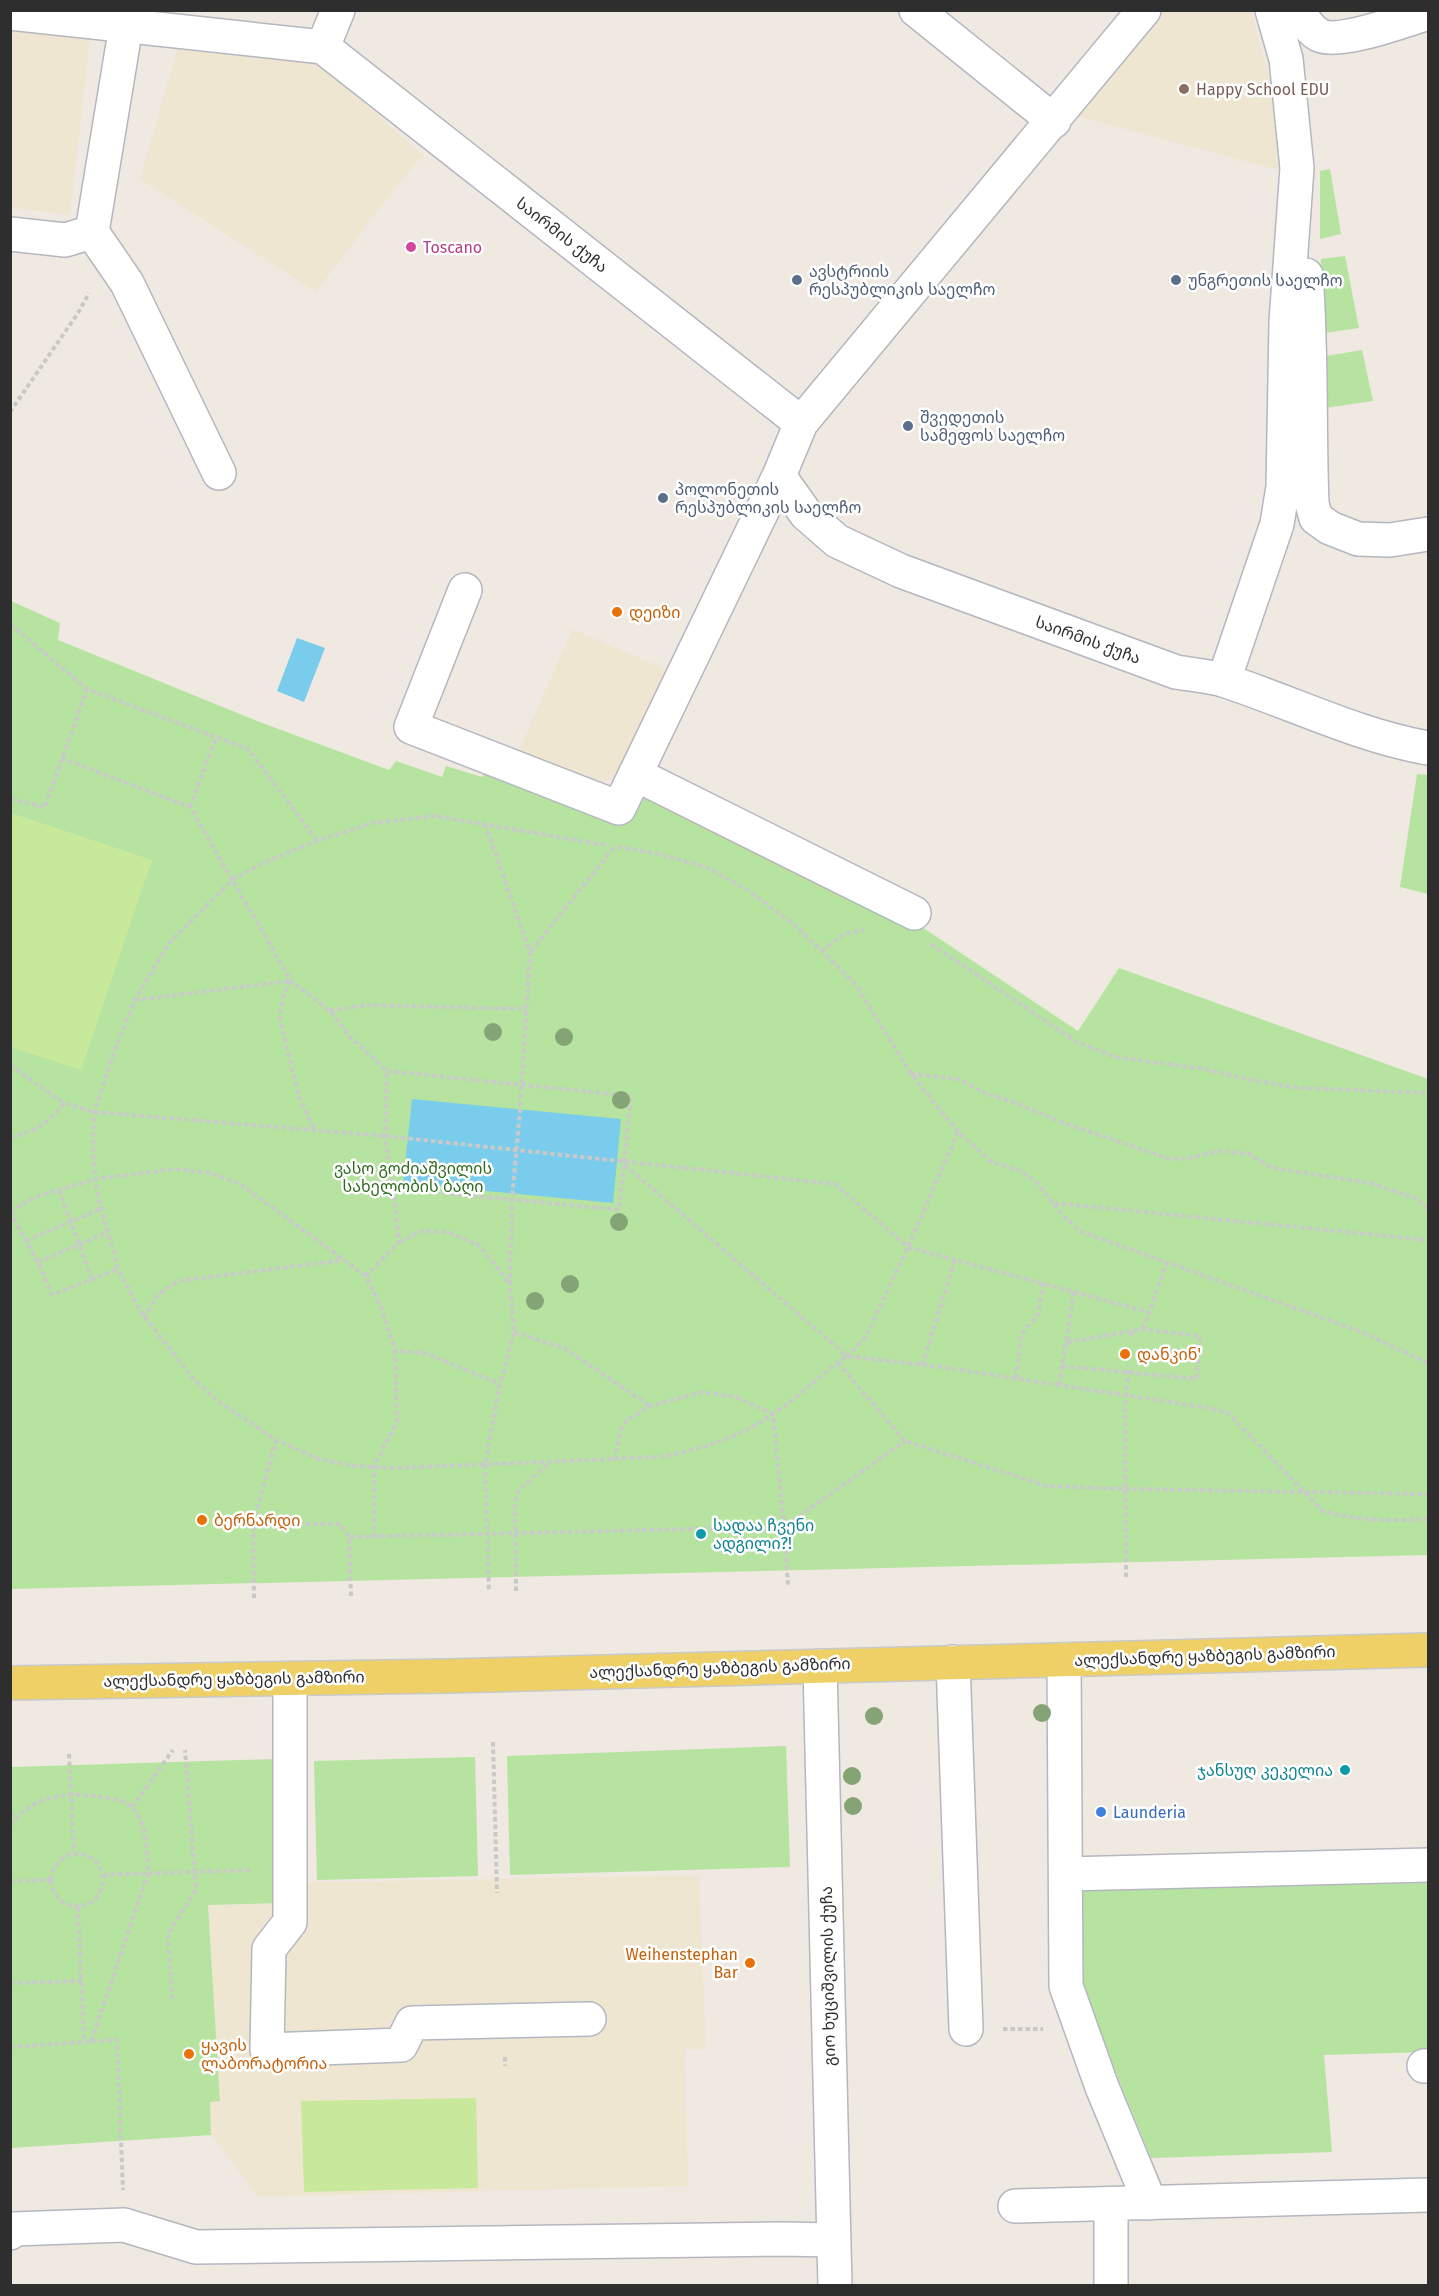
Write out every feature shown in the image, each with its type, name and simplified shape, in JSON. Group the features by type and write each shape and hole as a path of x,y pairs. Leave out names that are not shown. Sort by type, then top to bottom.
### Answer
{"main road":[{"name":"ალექსანდრე ყაზბეგის გამზირი","path":"10,1683 820,1666 1428,1650"}],"street":[{"path":"10,13 323,47 338,10"},
{"path":"916,10 1054,121"},
{"path":"465,590 411,727 620,808 779,476 801,423 1144,10"},
{"path":"1272,10 1286,59 1297,168 1310,325 1311,482 1312,504 1316,518 1330,528 1358,539 1390,540 1428,534"},
{"path":"1298,10 1310,28 1321,36 1339,39 1428,13"},
{"path":"126,26 92,232 127,283 219,473"},
{"name":"საირმის ქუჩა","path":"323,47 801,423"},
{"path":"1224,680 1278,514 1283,487 1286,322 1297,168"},
{"path":"10,234 65,240 92,232"},
{"name":"საირმის ქუჩა","path":"779,476 806,514 837,541 901,571 1176,672 1224,680 1340,723 1428,748"},
{"path":"635,774 918,925"},
{"path":"1064,1660 1066,1986 1102,2086 1150,2203"},
{"path":"953,1662 966,2029"},
{"name":"გიო ხუციშვილის ქუჩა","path":"820,1666 836,2286"},
{"path":"290,1678 290,1922 269,1949 267,2050 400,2045 412,2022 589,2019"},
{"path":"1066,1874 1428,1865"},
{"path":"1015,2206 1428,2195"},
{"path":"1111,2204 1111,2286"},
{"path":"10,2233 13,2229 124,2225 196,2247 834,2240"}],"path":[{"path":"10,412 78,313"},
{"path":"10,624 87,688 248,749 317,840"},
{"path":"10,799 45,807 87,688"},
{"path":"190,807 216,737"},
{"path":"61,758 190,807 291,981 330,1011 349,1036 387,1071 631,1096 619,1210 393,1188"},
{"path":"958,1132 865,1338 847,1356 773,1414 719,1441 690,1451 660,1457 397,1468 354,1466 319,1459 276,1440 221,1403 196,1382 144,1318 118,1269 102,1208 93,1153 94,1112 135,1000 169,943 232,880 265,862 317,840 372,823 436,816 659,854 706,867 746,889 795,925 857,986 911,1074 958,1132 992,1162 1021,1171 1035,1181 1064,1217 1082,1232 1362,1332 1428,1363"},
{"path":"485,824 530,952 512,1199 510,1284 514,1332 500,1384 485,1465 489,1592"},
{"path":"530,952 615,846"},
{"path":"918,925 1077,1042 1115,1057 1204,1069 1299,1088 1428,1093"},
{"path":"822,951 844,934 868,929"},
{"path":"135,1000 291,981"},
{"path":"291,981 283,996 279,1018 299,1097 315,1130"},
{"path":"330,1011 366,1005 527,1009"},
{"path":"10,1065 64,1103 94,1112 385,1136 835,1184 908,1247 1148,1312"},
{"path":"387,1071 385,1136 399,1242"},
{"path":"911,1074 958,1079 987,1094 1016,1103 1061,1122 1167,1158 1185,1159 1219,1151 1249,1154 1273,1168 1370,1183 1416,1198 1428,1209"},
{"path":"10,1137 27,1134 53,1118 64,1103"},
{"path":"624,1163 847,1356 1059,1384 1228,1413 1323,1511 1340,1516 1390,1522 1428,1519"},
{"path":"118,1269 52,1295 38,1262 10,1211 38,1196 96,1179 174,1169 210,1173 240,1184 366,1276 381,1307 395,1351 397,1422 374,1466 374,1537"},
{"path":"59,1190 92,1279"},
{"path":"1054,1203 1428,1240"},
{"path":"26,1241 102,1208"},
{"path":"366,1276 399,1242 422,1231 448,1232 480,1246 510,1284"},
{"path":"38,1262 108,1233"},
{"path":"144,1318 158,1294 178,1281 344,1260"},
{"path":"922,1365 955,1260"},
{"path":"1143,1329 1167,1262"},
{"path":"1016,1378 1021,1335 1038,1314 1043,1284"},
{"path":"1059,1384 1074,1292"},
{"path":"1062,1366 1196,1379 1200,1335 1143,1329 1064,1343"},
{"path":"514,1332 564,1348 650,1406"},
{"path":"1131,1332 1132,1339"},
{"path":"395,1351 426,1353 500,1384"},
{"path":"838,1363 905,1441 1047,1486 1428,1494"},
{"path":"1126,1577 1125,1489 1128,1366"},
{"path":"615,1460 620,1431 626,1420 650,1406 702,1392 736,1398 773,1414"},
{"path":"773,1414 788,1585"},
{"path":"254,1598 253,1524 276,1440"},
{"path":"349,1538 784,1527 905,1441"},
{"path":"516,1592 514,1504 518,1491 549,1463"},
{"path":"253,1524 340,1524 349,1538 351,1596"},
{"path":"493,1742 497,1893"},
{"path":"132,1807 173,1750"},
{"path":"172,1998 168,1934 196,1890 185,1750"},
{"path":"69,1754 75,1853"},
{"path":"10,1825 16,1817 44,1800 72,1793 118,1800 132,1807 143,1827 147,1850 147,1874 91,2042"},
{"path":"10,1812 16,1817"},
{"path":"75,1853 93,1858 103,1875 103,1886 99,1894 86,1905 78,1906 62,1901 52,1887 51,1880 56,1864 62,1858 75,1853"},
{"path":"103,1875 290,1869"},
{"path":"10,1881 51,1880"},
{"path":"78,1906 84,2042"},
{"path":"10,1983 81,1981"},
{"path":"966,2029 1082,2030"},
{"path":"10,2047 117,2040 122,2162"}],"shaded area":[{"name":"Happy School EDU","path":"1156,11 1251,11 1269,78 1282,171 1076,116"},
{"path":"11,29 90,38 70,215 11,208"},
{"path":"178,46 315,60 424,156 393,191 316,292 140,179"},
{"path":"572,629 670,671 620,776 583,788 518,753"},
{"path":"699,1875 706,2049 685,2049 688,2186 258,2197 211,2135 210,2102 220,2101 208,1905 277,1903 277,1883"}],"green space":[{"path":"1330,169 1341,234 1320,239 1320,171"},
{"path":"1345,256 1359,328 1318,334 1321,259"},
{"path":"1362,350 1373,401 1318,409 1320,357"},
{"name":"ვასო გოძიაშვილის სახელობის ბაღი","path":"11,601 60,623 58,640 257,721 389,770 396,761 442,777 446,766 482,777 492,763 630,819 645,787 925,929 1078,1031 1119,968 1428,1079 1428,1555 11,1589"},
{"path":"1417,774 1428,775 1428,894 1400,887"},
{"path":"11,813 152,860 81,1070 11,1047"},
{"path":"786,1746 790,1867 510,1875 507,1756"},
{"path":"475,1757 478,1876 317,1880 314,1761"},
{"path":"276,1759 278,1903 208,1905 220,2101 210,2102 211,2135 11,2148 11,1767"},
{"path":"1428,1883 1428,2052 1324,2055 1332,2152 1151,2158 1080,1986 1079,1890"},
{"path":"476,2098 478,2188 304,2192 301,2101"}],"water":[{"path":"297,638 325,648 304,702 277,691"},
{"path":"412,1099 621,1119 613,1203 403,1183"}],"place":[{"name":"Happy School EDU","path":"1184,89"},
{"name":"Toscano","path":"411,247"},
{"name":"ავსტრიის რესპუბლიკის საელჩო","path":"797,280"},
{"name":"უნგრეთის საელჩო","path":"1176,280"},
{"name":"შვედეთის სამეფოს საელჩო","path":"908,426"},
{"name":"პოლონეთის რესპუბლიკის საელჩო","path":"663,498"},
{"name":"დეიზი","path":"617,612"},
{"name":"დანკინ'","path":"1125,1354"},
{"name":"ბერნარდი","path":"202,1520"},
{"name":"სადაა ჩვენი ადგილი?!","path":"701,1534"},
{"name":"ჯანსუღ კეკელია","path":"1345,1770"},
{"name":"Launderia","path":"1101,1812"},
{"name":"Weihenstephan Bar","path":"750,1963"},
{"name":"ყავის ლაბორატორია","path":"189,2054"}]}
